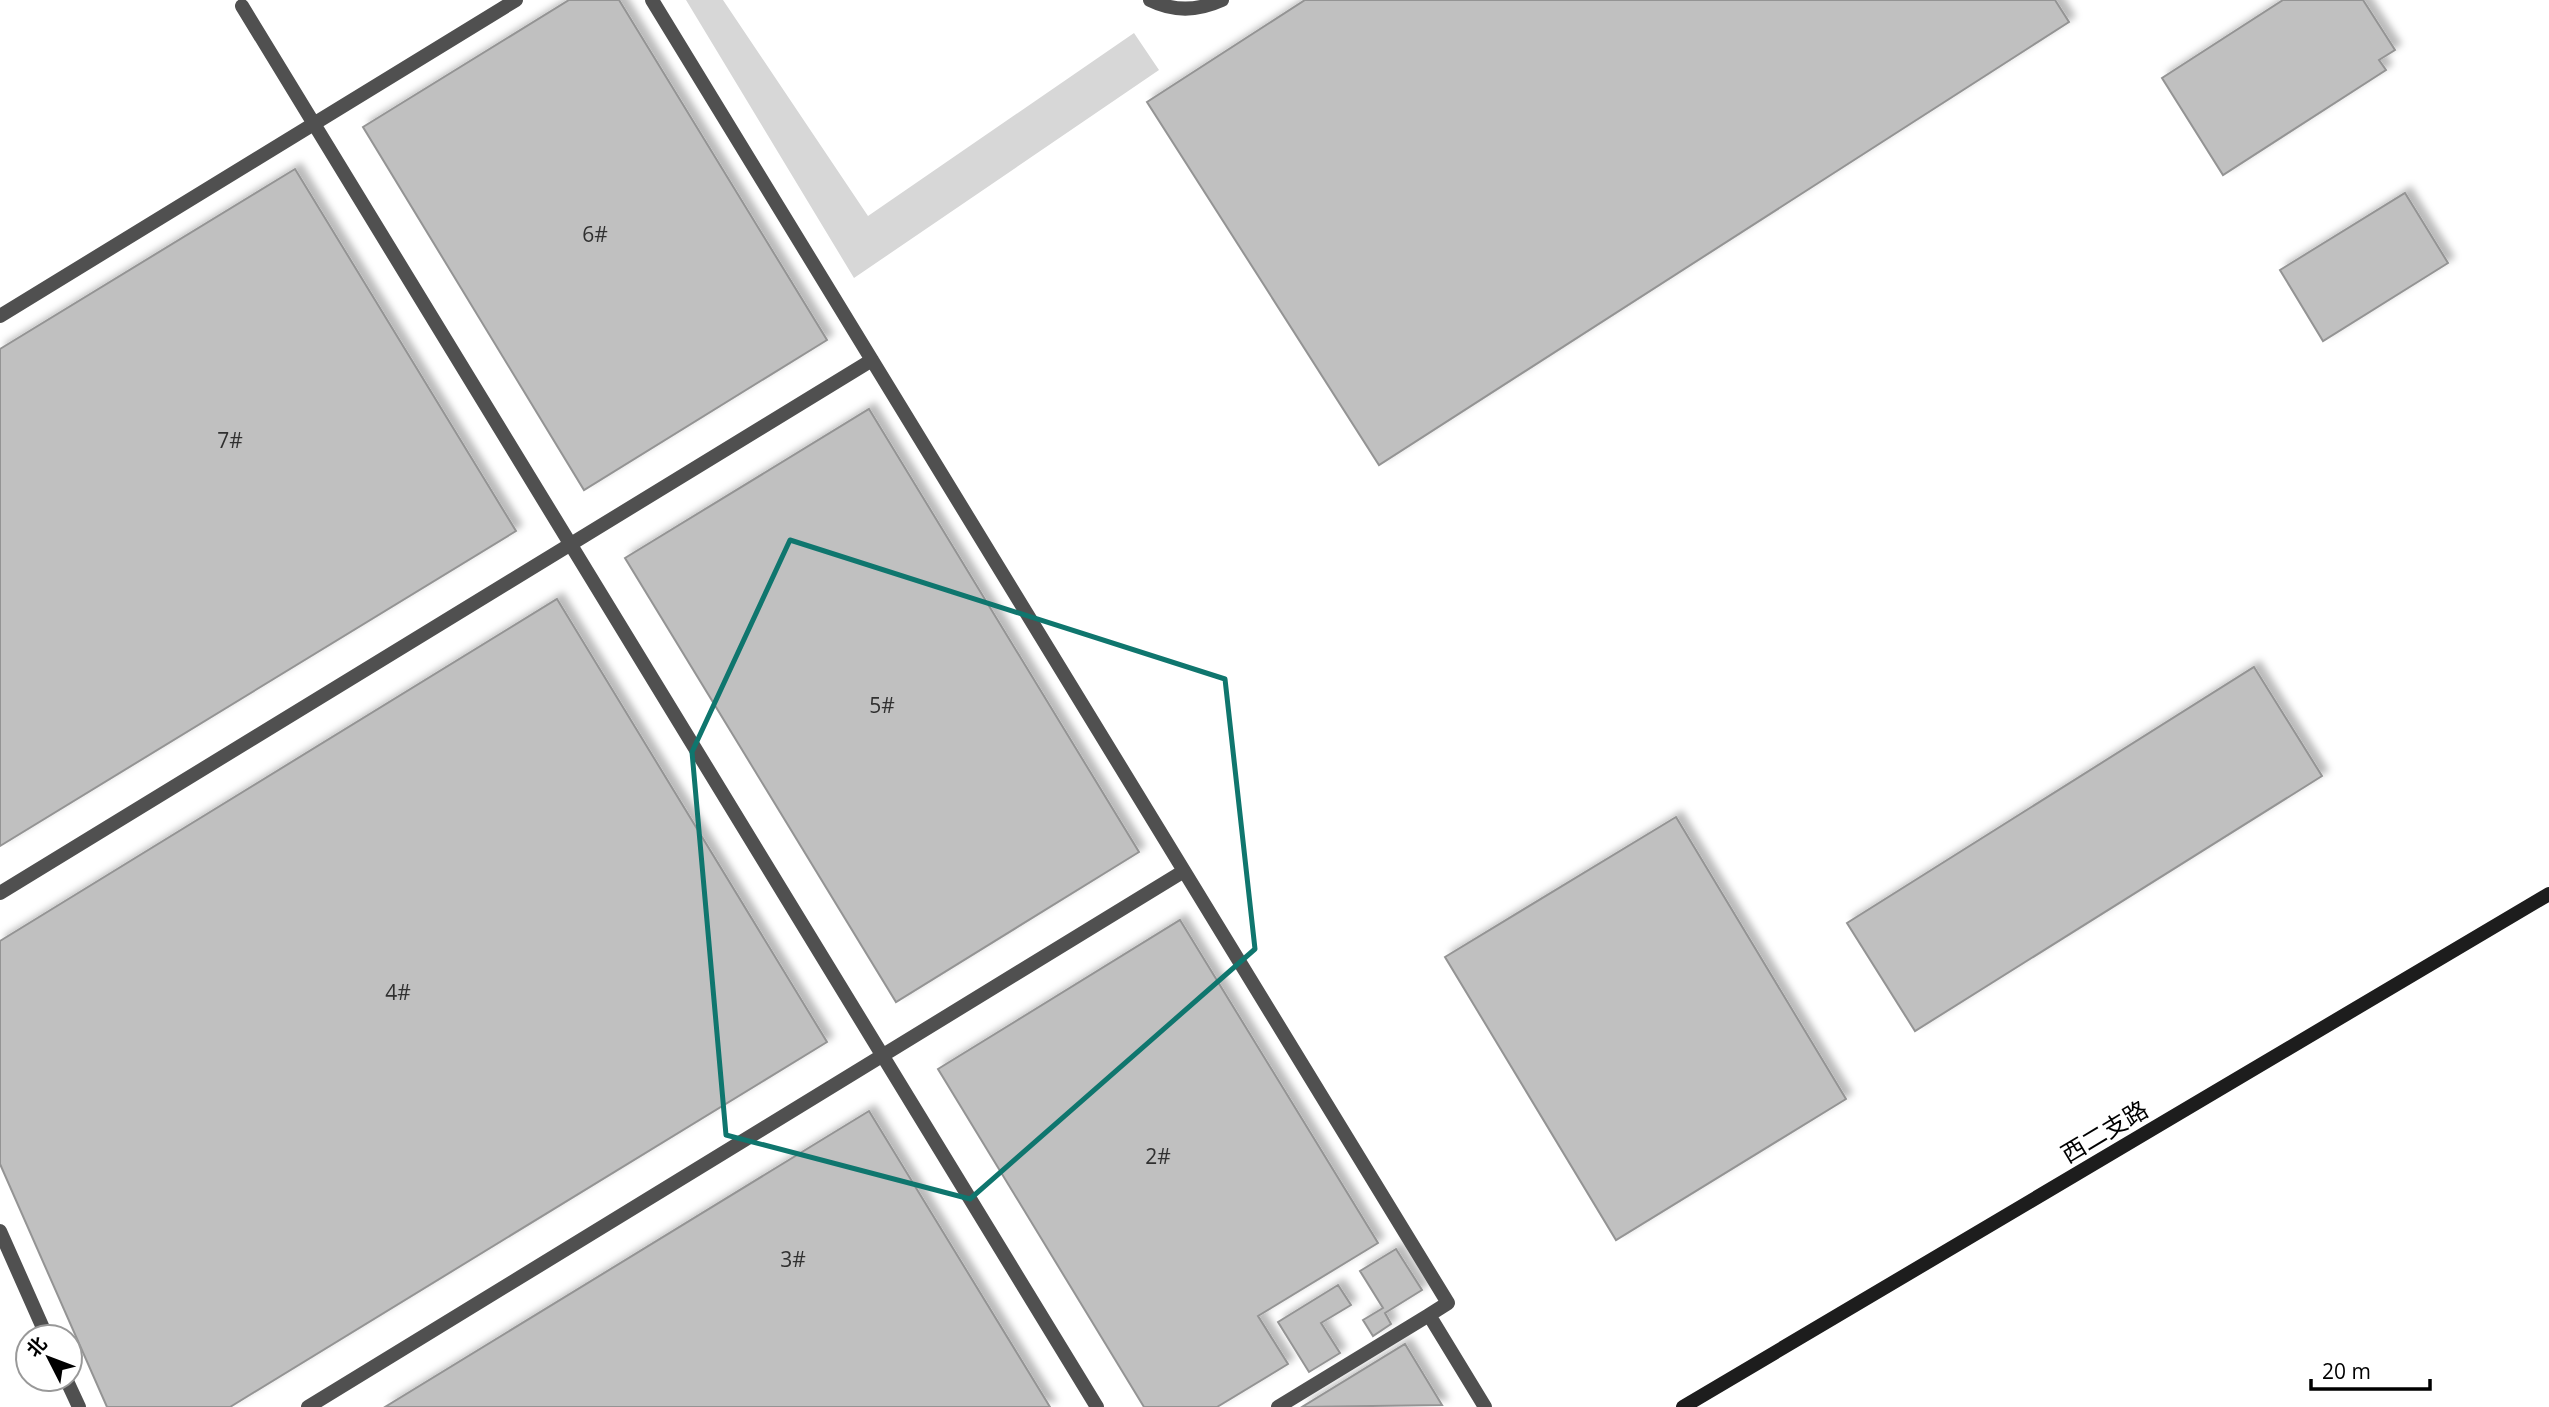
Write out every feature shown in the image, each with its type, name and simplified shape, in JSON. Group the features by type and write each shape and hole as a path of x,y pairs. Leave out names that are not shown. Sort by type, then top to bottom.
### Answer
{"street":[{"name":"西二支路","path":"1683,1407 2549,894"}],"lane":[{"path":"0,316 516,0"},
{"path":"652,0 1448,1303 1278,1407"},
{"path":"1150,0 1176,9 1193,9 1222,0"},
{"path":"242,6 1097,1407"},
{"path":"0,893 872,360"},
{"path":"308,1407 1184,871"},
{"path":"0,1231 41,1323"},
{"path":"1429,1315 1485,1407"}],"highlighted area":[{"path":"790,540 1225,679 1255,949 970,1199 726,1135 692,752"}],"shaded area":[{"path":"686,0 723,0 868,216 1134,33 1159,70 854,278"}],"building":[{"path":"569,0 619,0 827,340 584,490 363,127"},
{"path":"1305,0 2055,0 2069,22 1379,465 1147,102"},
{"path":"2283,0 2363,0 2395,50 2379,60 2386,70 2223,175 2162,78"},
{"path":"295,169 516,531 0,846 0,349"},
{"path":"2405,193 2448,263 2323,341 2280,270"},
{"path":"869,409 1139,852 896,1002 625,558"},
{"path":"557,599 827,1042 230,1407 107,1407 84,1355 84,1323 70,1323 0,1164 0,941"},
{"path":"2254,667 2322,776 1915,1031 1847,923"},
{"path":"1676,817 1846,1099 1616,1240 1445,957"},
{"path":"1180,920 1378,1243 1258,1316 1288,1364 1217,1407 1144,1407 938,1069"},
{"path":"869,1111 1050,1407 385,1407"},
{"path":"1396,1249 1422,1290 1385,1313 1391,1324 1373,1336 1363,1320 1383,1308 1360,1271"},
{"path":"1338,1285 1351,1305 1321,1323 1340,1353 1309,1372 1278,1322"},
{"path":"1405,1344 1442,1405 1302,1407"}]}
